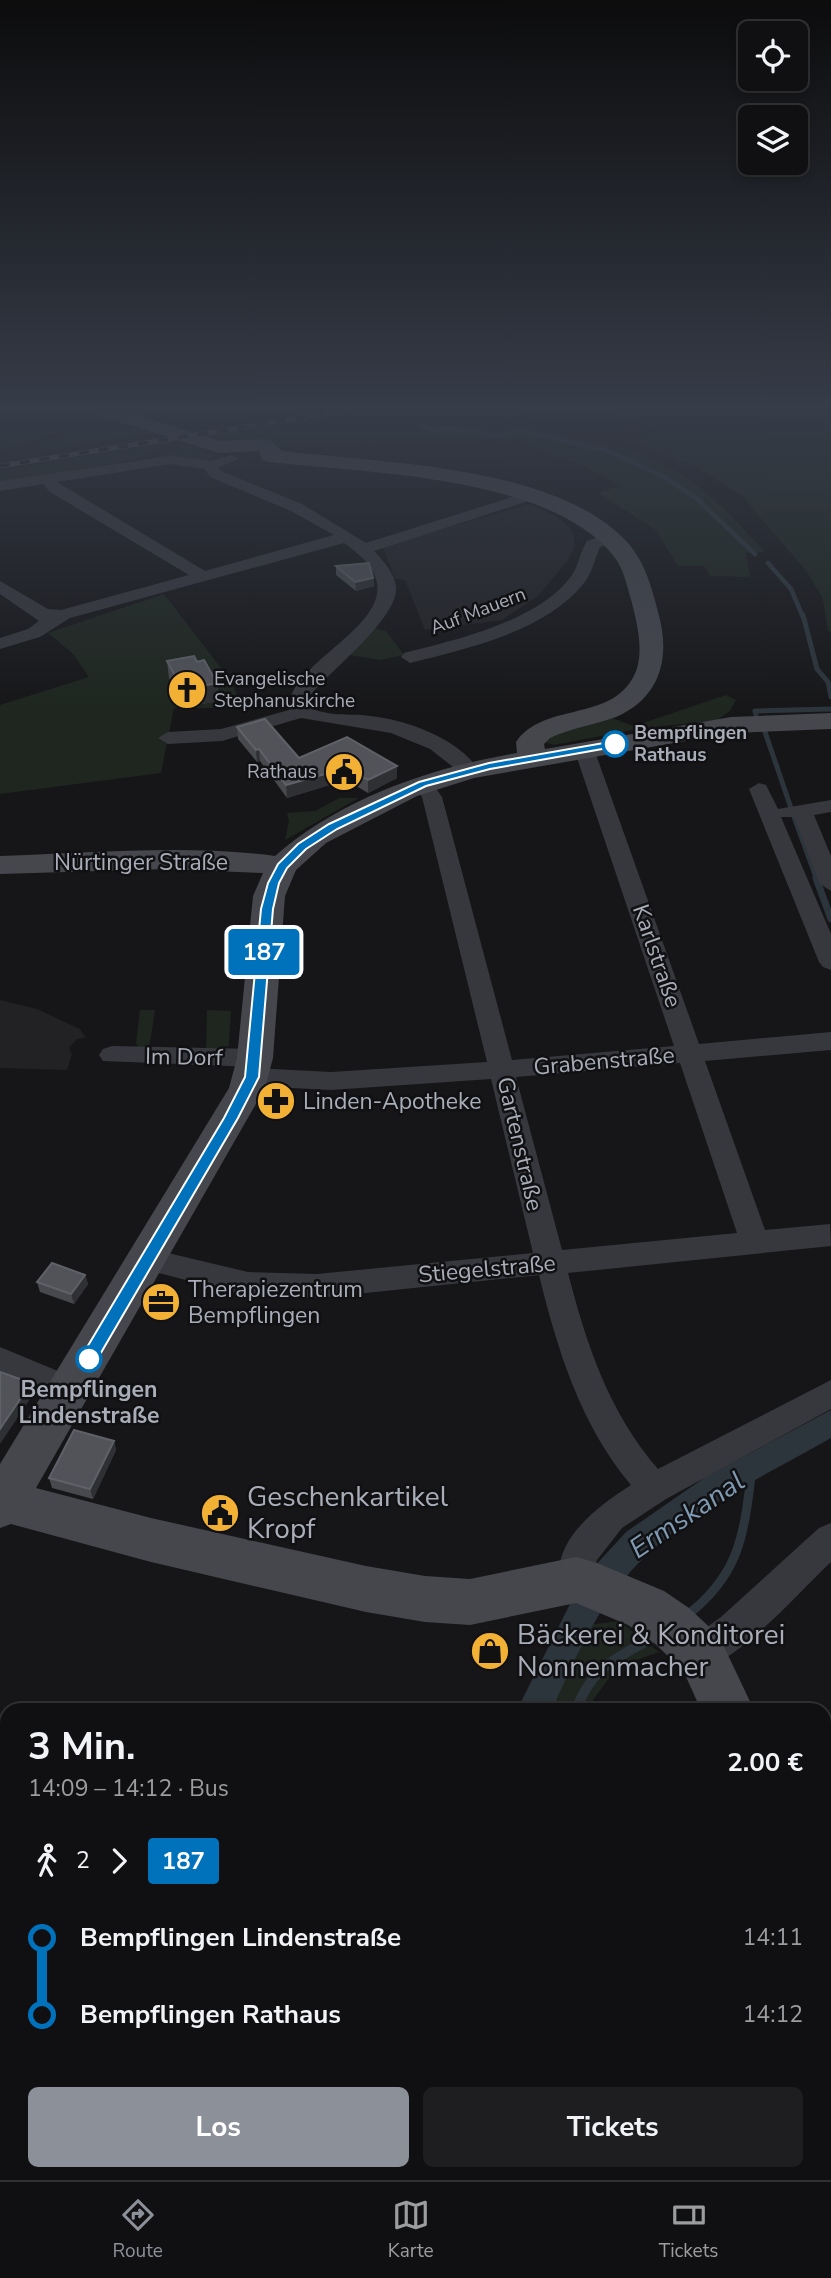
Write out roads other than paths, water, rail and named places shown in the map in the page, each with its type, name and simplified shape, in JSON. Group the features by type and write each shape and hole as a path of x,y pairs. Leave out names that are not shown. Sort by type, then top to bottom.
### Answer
{"street":[{"path":"93,512 204,578"},
{"path":"299,512 365,549 380,565 388,580 386,603 300,697 298,708 302,712"},
{"path":"365,549 481,512"},
{"path":"532,758 530,742 539,733 615,707 637,690 648,672 653,645 629,561 610,538 570,512"},
{"path":"0,644 34,633 53,617 204,578 346,537"},
{"name":"Auf Mauern","path":"410,657 466,641 536,612 577,580 593,544 610,538"},
{"path":"1,588 53,617"},
{"path":"168,738 222,735 302,712 374,723 395,729 442,748 469,770"},
{"path":"831,721 731,725 469,770 423,784 333,826 302,846 282,866 267,909 254,1067 231,1118 2,1504 366,1589 425,1599 470,1602 495,1599 742,1622 831,1539"},
{"name":"Karlstraße","path":"584,749 755,1242"},
{"name":"Gartenstraße","path":"423,784 432,797 442,834 548,1263 594,1404 635,1466 654,1488"},
{"path":"759,789 831,962"},
{"path":"770,813 831,806"},
{"path":"802,811 831,884"},
{"name":"Nürtinger Straße","path":"0,865 165,860 243,861 282,866"},
{"name":"Grabenstraße","path":"254,1067 358,1081 831,1041"},
{"name":"Im Dorf","path":"112,1055 254,1067"},
{"name":"Stiegelstraße","path":"147,1259 248,1284 278,1287 830,1235"},
{"path":"0,1360 71,1390"},
{"path":"722,1703 645,1614 580,1556 593,1535 610,1517 654,1488 831,1393"}],"waterway":[{"path":"710,512 755,554"},
{"path":"768,563 791,589 803,617"},
{"path":"803,615 817,669 828,682 831,697"},
{"path":"756,715 755,711 831,709"},
{"path":"764,729 791,808"},
{"path":"794,817 817,880"},
{"path":"816,878 831,919"},
{"name":"Ermskanal","path":"537,1703 582,1615 605,1579 637,1543 688,1504 831,1423"},
{"path":"686,1616 718,1584 737,1551 752,1468"},
{"path":"649,1639 655,1636"},
{"path":"579,1703 589,1683 606,1666 652,1638"}],"place":[{"name":"Evangelische Stephanuskirche","path":"187,690"},
{"name":"Bempflingen Rathaus","path":"615,744"},
{"name":"Rathaus","path":"344,772"},
{"name":"Linden-Apotheke","path":"276,1101"},
{"name":"Therapiezentrum Bempflingen","path":"161,1302"},
{"name":"Bempflingen Lindenstraße","path":"89,1359"},
{"name":"Geschenkartikel Kropf","path":"220,1513"},
{"name":"Bäckerei & Konditorei Nonnenmacher","path":"490,1651"}]}
